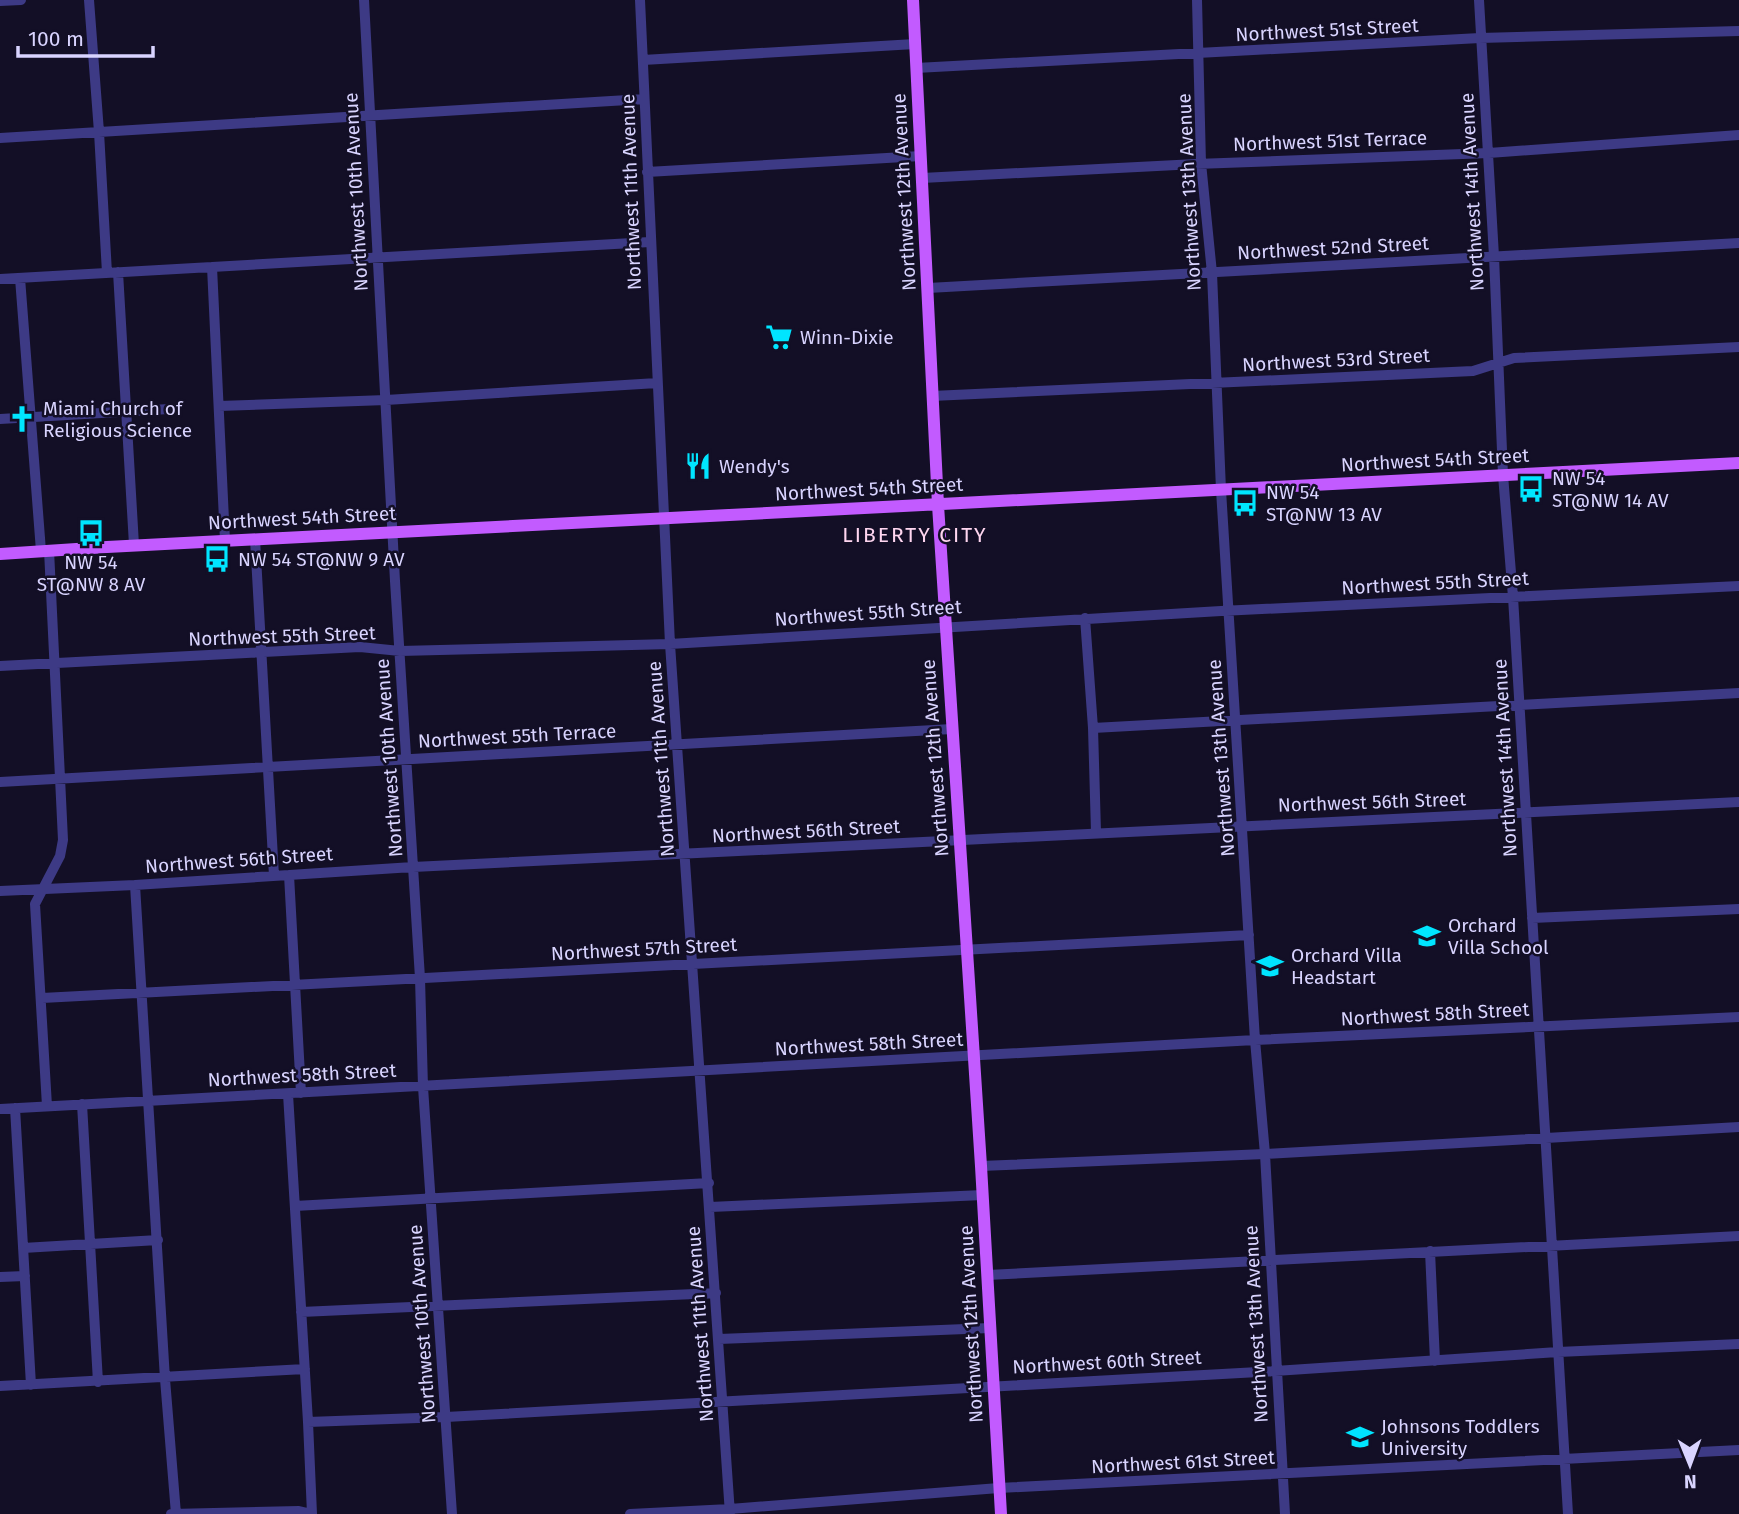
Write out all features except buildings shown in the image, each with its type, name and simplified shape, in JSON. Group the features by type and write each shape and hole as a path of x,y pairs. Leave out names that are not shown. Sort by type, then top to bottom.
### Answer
{"main road":[{"name":"Northwest 12th Avenue","path":"913,0 938,505 1001,1514"},
{"name":"Northwest 54th Street","path":"0,554 1739,463"}],"street":[{"path":"0,1 21,0"},
{"path":"89,0 134,545"},
{"name":"Northwest 10th Avenue","path":"364,0 392,532 420,978 423,1087 452,1514"},
{"name":"Northwest 11th Avenue","path":"640,0 670,644 730,1512"},
{"name":"Northwest 13th Avenue","path":"1197,0 1201,163 1212,273 1229,610 1255,1041 1265,1154 1285,1514"},
{"name":"Northwest 14th Avenue","path":"1479,0 1489,153 1503,475 1520,704 1568,1514"},
{"name":"Northwest 51st Street","path":"916,68 1480,38 1739,31"},
{"path":"643,60 915,44"},
{"path":"0,138 644,99"},
{"name":"Northwest 51st Terrace","path":"922,178 1201,163 1489,153 1739,135"},
{"path":"647,172 921,156"},
{"path":"0,279 650,242"},
{"name":"Northwest 52nd Street","path":"928,288 1739,243"},
{"path":"212,267 225,541"},
{"path":"20,278 29,418 55,663 63,840 60,856 35,904 47,1106"},
{"name":"Northwest 53rd Street","path":"932,396 1473,371 1514,358 1739,347"},
{"path":"219,406 386,400 657,383"},
{"path":"0,419 169,409"},
{"path":"255,539 274,876"},
{"name":"Northwest 55th Street","path":"0,666 360,647 400,651 670,644 1229,610 1739,586"},
{"path":"1085,618 1093,728 1096,832"},
{"path":"1093,728 1739,693"},
{"name":"Northwest 55th Terrace","path":"0,782 952,729"},
{"name":"Northwest 56th Street","path":"0,891 1096,832 1739,802"},
{"path":"289,875 301,1093"},
{"path":"135,885 165,1379 176,1514"},
{"path":"1532,918 1739,909"},
{"name":"Northwest 57th Street","path":"42,998 1249,935"},
{"name":"Northwest 58th Street","path":"0,1109 1739,1017"},
{"path":"170,1514 299,1511 312,1514 288,1094"},
{"path":"82,1104 98,1382"},
{"path":"15,1108 31,1385"},
{"path":"981,1166 1265,1154 1739,1127"},
{"path":"295,1206 709,1183"},
{"path":"710,1207 983,1195"},
{"path":"987,1275 1739,1236"},
{"path":"23,1248 158,1240"},
{"path":"1430,1251 1435,1361"},
{"path":"0,1277 25,1276"},
{"path":"301,1312 716,1293"},
{"path":"719,1339 990,1328"},
{"name":"Northwest 60th Street","path":"308,1422 446,1417 1739,1344"},
{"path":"0,1386 165,1379 305,1369"},
{"name":"Northwest 61st Street","path":"630,1514 730,1512 999,1488 1739,1450"}],"place":[{"name":"Winn-Dixie","path":"779,337"},
{"name":"Miami Church of Religious Science","path":"22,419"},
{"name":"Wendy's","path":"698,466"},
{"name":"NW 54 ST@NW 14 AV","path":"1531,489"},
{"name":"NW 54 ST@NW 13 AV","path":"1245,503"},
{"name":"NW 54 ST@NW 8 AV","path":"91,533"},
{"name":"NW 54 ST@NW 9 AV","path":"217,559"},
{"name":"Orchard Villa School","path":"1427,936"},
{"name":"Orchard Villa Headstart","path":"1270,966"},
{"name":"Johnsons Toddlers University","path":"1360,1437"}],"district":[{"name":"LIBERTY CITY","path":"915,535"}]}
